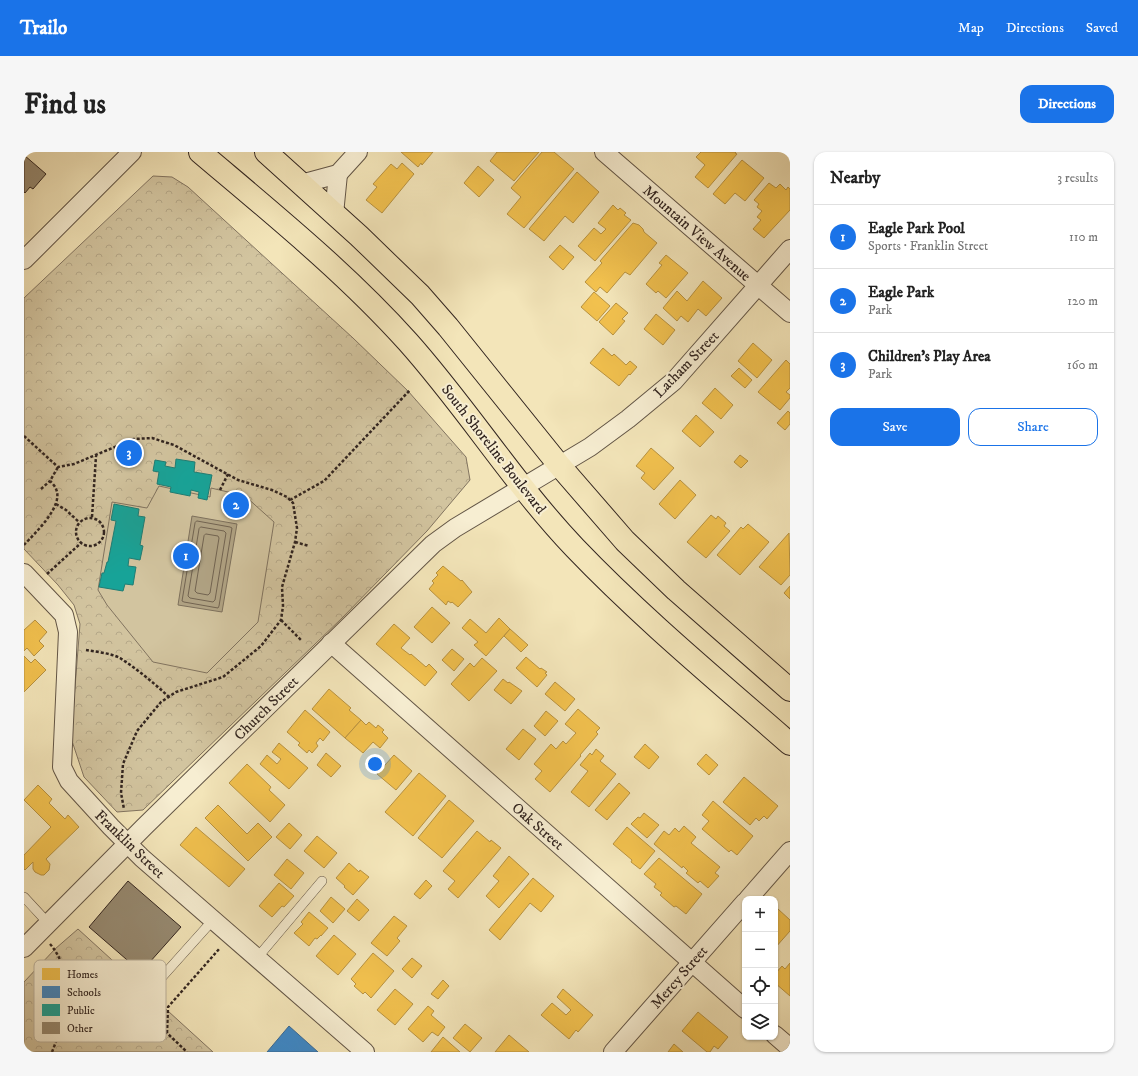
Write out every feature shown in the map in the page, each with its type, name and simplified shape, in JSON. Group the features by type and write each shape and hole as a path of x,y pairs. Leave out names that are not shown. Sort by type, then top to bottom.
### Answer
{"main road":[{"name":"South Shoreline Boulevard","path":"200,152 310,246 369,300 437,376 550,520 574,547 612,586 654,625 790,744"},
{"path":"266,152 359,236 420,295 448,327 559,465 625,541 676,590 790,690"}],"street":[{"path":"24,260 132,152"},
{"path":"301,184 338,174 358,152"},
{"name":"Mountain View Avenue","path":"604,152 790,314"},
{"path":"334,214 338,174"},
{"name":"Latham Street","path":"524,487 590,447 628,419 674,381 790,249"},
{"name":"Church Street","path":"24,948 331,643 433,544 524,487"},
{"name":"Franklin Street","path":"29,579 64,615 68,632 62,767 69,781 128,844 365,1052"},
{"name":"Oak Street","path":"331,643 742,1006"},
{"path":"751,896 790,851"},
{"name":"Mercy Street","path":"614,1052 742,905"},
{"path":"778,1038 790,1048"}],"lane":[{"path":"257,958 322,881"},
{"path":"24,897 44,928"},
{"path":"166,973 213,920"}],"path":[{"path":"290,500 324,481 410,390"},
{"path":"24,436 58,468"},
{"path":"41,489 50,481 58,468 96,456 134,439 152,438 174,445 238,480 272,490 286,497 293,503 296,528 295,542 282,587 283,606 281,620 261,646 222,677 176,692 161,702 137,731 122,764 121,793 124,809"},
{"path":"92,518 96,456"},
{"path":"220,490 228,474"},
{"path":"24,545 40,528 56,504 56,489 50,481"},
{"path":"56,504 66,510 79,522"},
{"path":"92,518 100,522 104,531 104,535 94,546 81,543 76,535 79,522 83,519 92,518"},
{"path":"295,542 309,546"},
{"path":"29,579 81,543"},
{"path":"281,620 301,640"},
{"path":"86,650 105,653 119,658 152,682 169,697"},
{"path":"44,928 58,953 60,960"},
{"path":"187,1052 167,1033 168,1007 223,945"},
{"path":"52,1052 56,1042"}],"green space":[{"path":"153,176 172,177 188,187 353,338 408,391 466,457 470,480 427,531 342,618 143,810 117,812 84,777 71,738 80,624 74,605 58,585 24,549 24,298"},
{"path":"159,486 210,497 211,488 245,496 274,522 258,622 207,673 153,662 107,605 98,590 112,502 147,508"},
{"path":"78,929 112,960 45,960"},
{"path":"34,971 34,1042 166,1042 166,1009 213,1052 24,1052 24,982"}],"water":[{"path":"192,516 237,524 222,612 178,605"}],"building: Homes":[{"path":"401,152 433,152 422,165 421,163 418,167"},
{"path":"497,152 539,152 514,181 490,161"},
{"path":"542,152 554,152 574,169 524,228 507,214 521,197 511,188"},
{"path":"701,152 736,152 735,153 737,154 708,188 695,177 705,165 696,157"},
{"path":"742,160 764,178 745,201 735,193 725,204 713,194"},
{"path":"402,163 414,174 382,213 366,200 377,187 373,184 391,164 397,169"},
{"path":"478,166 494,180 479,197 464,183"},
{"path":"577,172 599,192 573,223 565,216 544,241 529,229"},
{"path":"769,183 776,188 780,184 786,190 788,187 790,189 790,210 764,238 753,229 761,220 757,217 762,211 757,207 759,204 754,200"},
{"path":"613,205 618,210 620,208 626,213 624,215 631,220 595,261 578,246 594,228 601,234 606,229 598,223"},
{"path":"633,223 639,225 644,232 657,243 630,275 625,272 607,293 600,287 596,292 585,282 602,263 600,261"},
{"path":"560,245 574,257 563,270 549,257"},
{"path":"666,255 688,273 666,298 658,291 656,293 646,284 662,265 659,263"},
{"path":"703,281 722,298 706,316 698,309 688,322 681,316 677,321 663,308 677,291 687,301"},
{"path":"594,292 610,306 597,321 581,307"},
{"path":"616,303 628,313 622,319 625,321 613,335 599,322"},
{"path":"656,314 675,330 663,345 644,329"},
{"path":"753,343 772,360 757,378 738,361"},
{"path":"603,348 612,356 614,354 626,365 630,361 637,367 619,386 590,363"},
{"path":"786,360 790,364 790,388 786,392 790,395 790,398 780,410 758,392"},
{"path":"739,368 752,380 745,388 731,376"},
{"path":"715,388 733,405 721,419 702,403"},
{"path":"788,411 790,413 790,424 785,430 777,423"},
{"path":"696,415 714,432 700,447 682,431"},
{"path":"651,448 674,468 654,490 641,478 645,473 636,466"},
{"path":"740,455 748,461 741,468 734,462"},
{"path":"680,480 696,495 675,519 659,504"},
{"path":"711,515 716,519 718,516 726,523 724,526 730,531 706,558 687,542"},
{"path":"748,524 769,542 740,575 717,555 741,527 743,529"},
{"path":"789,533 790,575 781,585 759,567"},
{"path":"443,566 461,581 462,580 472,592 458,607 452,602 451,603 448,601 446,605 429,589 434,583 432,581 438,575 436,573"},
{"path":"790,586 790,599 784,593"},
{"path":"432,607 450,623 432,643 414,627"},
{"path":"499,618 510,629 486,656 474,645 478,642 462,628 470,619 486,633"},
{"path":"35,620 47,632 39,641 44,646 34,656 27,648 24,651 24,630"},
{"path":"394,624 410,638 401,648 410,655 411,654 426,667 429,664 437,672 425,686 376,644"},
{"path":"510,629 528,645 521,652 504,636"},
{"path":"452,649 464,659 454,671 442,660"},
{"path":"24,656 31,663 35,659 46,670 24,692"},
{"path":"526,657 540,669 541,668 547,672 545,673 547,675 537,687 516,668"},
{"path":"482,658 497,671 469,701 451,684 470,663 474,667"},
{"path":"503,679 522,691 511,704 494,690"},
{"path":"555,682 575,699 565,711 545,694"},
{"path":"329,689 351,708 349,710 361,720 345,738 312,709"},
{"path":"578,709 600,728 596,732 598,734 550,792 535,779 542,771 534,764 551,744 556,749 563,741 566,744 576,733 565,724"},
{"path":"305,710 330,732 323,741 320,738 316,743 318,746 312,753 309,750 307,753 298,745 300,743 287,732"},
{"path":"546,711 558,721 545,736 534,726"},
{"path":"361,720 366,725 369,722 376,728 378,725 384,730 382,732 388,738 380,748 373,742 363,753 345,738"},
{"path":"523,729 536,739 519,760 506,749"},
{"path":"279,743 308,768 289,789 260,764 267,755 277,764 281,759 272,752"},
{"path":"645,744 659,757 649,769 634,757"},
{"path":"596,749 604,756 600,761 616,774 589,807 571,792 588,771 580,765 590,753 592,755"},
{"path":"326,753 341,766 331,777 317,765"},
{"path":"706,754 718,765 709,775 697,764"},
{"path":"394,755 412,771 396,790 377,774"},
{"path":"247,764 271,787 269,790 285,805 270,822 229,783"},
{"path":"419,773 446,796 413,836 385,812"},
{"path":"744,777 778,806 767,819 764,816 759,821 756,818 750,825 723,802"},
{"path":"619,783 630,793 607,820 595,810"},
{"path":"38,785 52,799 49,803 65,819 68,815 79,827 46,859 50,864 49,870 44,875 35,872 33,869 33,862 25,870 24,869 24,855 51,827 24,800"},
{"path":"449,800 474,821 442,858 418,838"},
{"path":"713,801 753,836 737,855 731,850 729,852 702,829 709,821 702,815"},
{"path":"218,805 247,834 258,823 272,837 248,861 205,818"},
{"path":"644,813 659,825 647,838 631,824 638,817 640,818"},
{"path":"289,823 302,835 290,849 276,837"},
{"path":"684,826 696,837 691,843 720,867 715,873 719,876 708,888 700,881 698,883 686,873 688,871 683,866 682,868 654,844 664,831 669,835 675,828 679,832"},
{"path":"196,827 245,869 229,887 180,845"},
{"path":"627,827 655,851 640,869 613,844"},
{"path":"477,831 490,842 491,840 501,848 458,898 448,889 455,881 443,871"},
{"path":"317,836 337,853 324,868 304,851"},
{"path":"509,856 529,874 499,908 486,896 499,881 493,876"},
{"path":"659,858 702,894 686,914 676,906 674,907 660,895 662,893 654,887 656,884 644,874"},
{"path":"287,859 304,873 291,889 274,875"},
{"path":"349,863 359,872 360,870 369,877 353,895 336,878"},
{"path":"533,878 554,896 541,912 530,903 500,940 489,930"},
{"path":"426,880 432,886 420,899 414,894"},
{"path":"279,883 294,896 272,917 259,906"},
{"path":"331,897 345,909 333,923 320,911"},
{"path":"357,899 369,910 359,921 347,911"},
{"path":"778,909 790,920 790,931 778,945"},
{"path":"309,912 328,928 321,936 317,939 315,938 309,946 294,933 303,924 301,922"},
{"path":"394,916 407,926 397,938 400,941 387,956 371,943"},
{"path":"334,935 356,954 338,975 316,956"},
{"path":"373,953 394,971 371,998 365,992 363,994 354,986 356,984 351,979"},
{"path":"412,958 422,966 412,978 402,969"},
{"path":"790,963 790,996 778,986 778,971 782,966 785,969"},
{"path":"443,980 449,986 438,999 431,994"},
{"path":"395,989 413,1004 395,1025 377,1010"},
{"path":"563,989 593,1015 578,1032 576,1030 569,1039 541,1015 552,1003 566,1015 571,1010 557,997"},
{"path":"428,1006 434,1011 431,1015 445,1027 438,1036 432,1032 423,1042 408,1029"},
{"path":"698,1012 728,1037 718,1049 714,1046 710,1052 707,1052 682,1031"},
{"path":"465,1024 482,1038 470,1052 453,1038"},
{"path":"509,1035 529,1052 495,1052"},
{"path":"443,1037 460,1052 431,1052"},
{"path":"674,1044 683,1052 668,1052"}],"building: Schools":[{"path":"289,1026 318,1052 267,1052"}],"building: Public":[{"path":"176,459 195,462 194,472 212,475 207,500 198,498 199,492 191,490 190,496 170,492 171,487 157,484 159,472 153,471 155,460 166,462 165,466 175,468"},
{"path":"114,504 139,509 138,516 145,517 140,545 143,546 140,560 129,558 128,566 136,567 133,585 125,584 123,591 99,587 102,573 104,573 108,562 116,521 111,520"}],"building: Other":[{"path":"24,155 46,174 33,189 30,187 25,193 24,192"},
{"path":"128,881 181,927 152,960 127,960 89,927"}],"place":[{"name":"Children's Play Area","path":"129,453"},
{"name":"Eagle Park","path":"236,505"},
{"name":"Eagle Park Pool","path":"186,556"}]}
